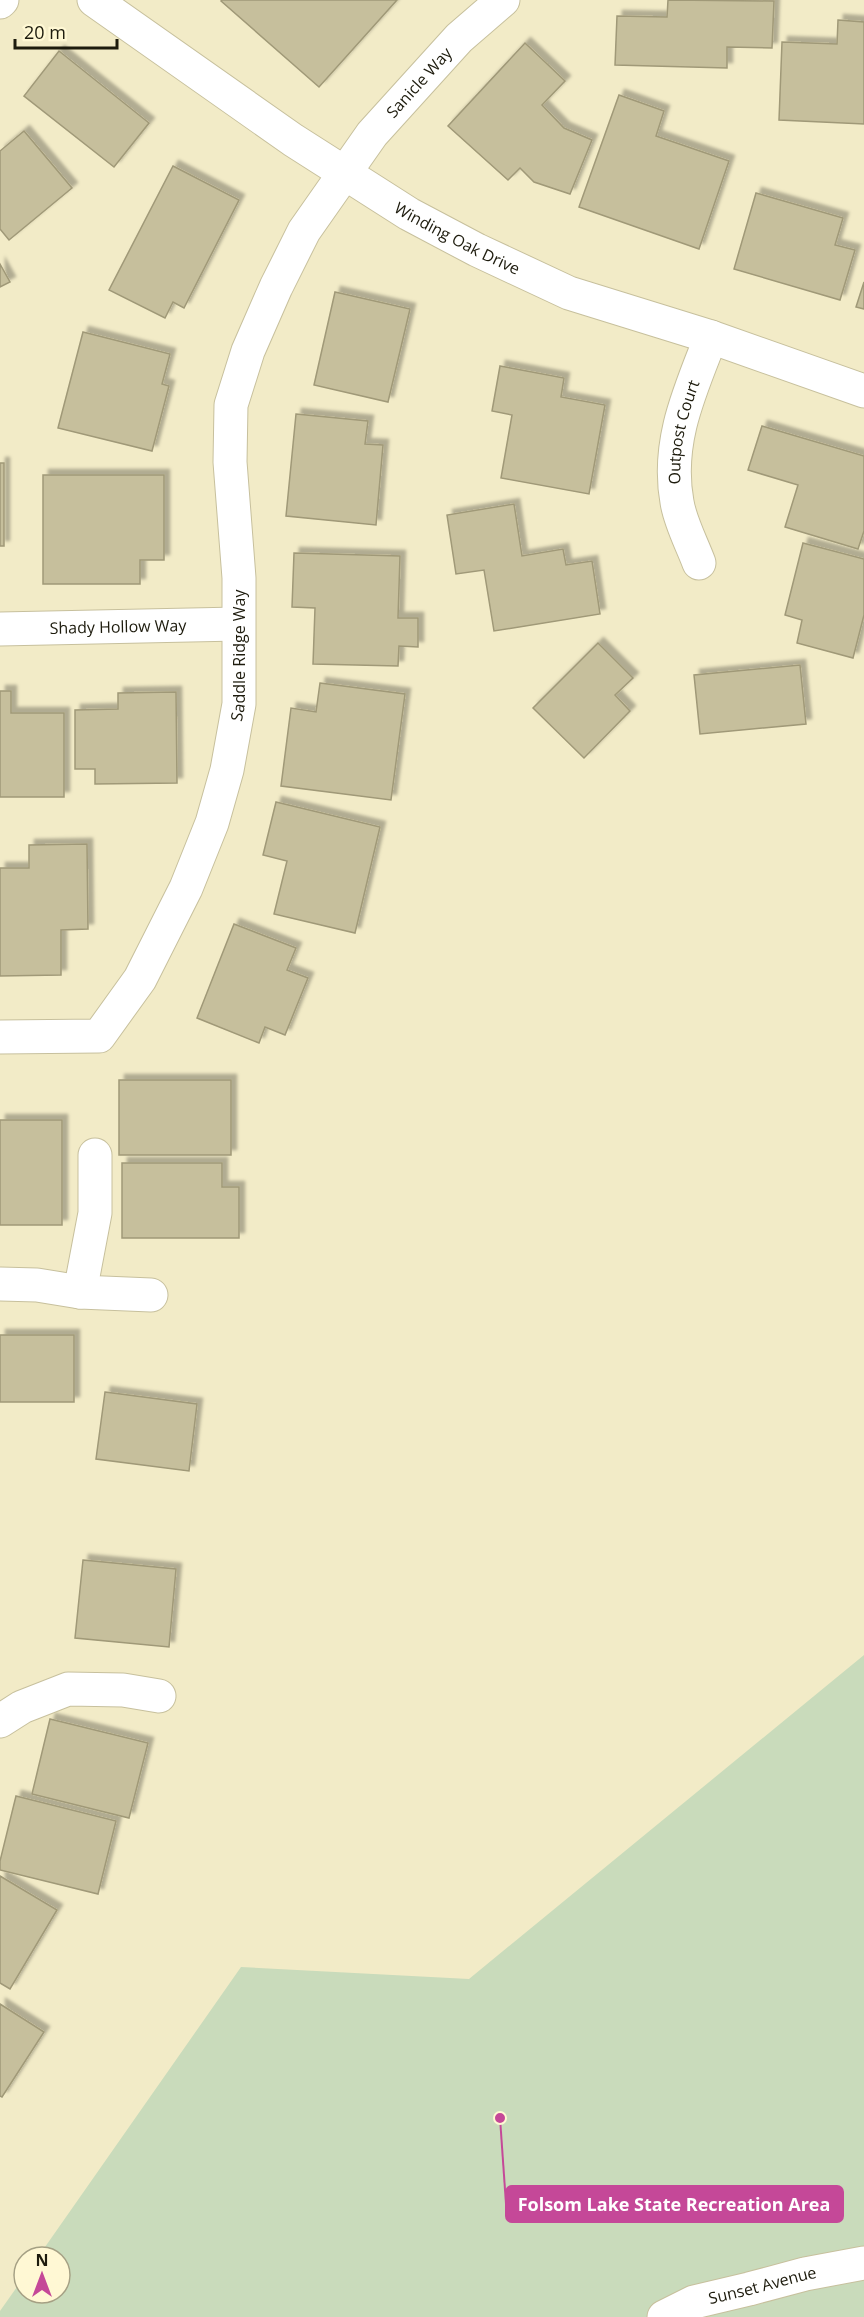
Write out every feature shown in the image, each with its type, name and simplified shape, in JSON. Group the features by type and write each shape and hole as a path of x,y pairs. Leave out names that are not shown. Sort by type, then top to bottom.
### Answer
{"street":[{"name":"Winding Oak Drive","path":"94,0 345,173 418,219 477,250 570,292 711,337 864,391"},
{"name":"Sanicle Way","path":"345,173 372,134 459,38 503,0"},
{"name":"Saddle Ridge Way","path":"0,1037 99,1036 140,979 186,888 213,823 227,770 239,704 239,578 230,462 231,405 248,351 276,287 304,231 345,173"},
{"name":"Outpost Court","path":"699,563 677,504 673,460 683,409 711,337"},
{"name":"Shady Hollow Way","path":"0,629 238,624"},
{"path":"80,1292 95,1213 95,1155"},
{"path":"0,1284 37,1285 80,1292 151,1295"},
{"path":"0,1721 22,1707 68,1689 123,1690 159,1696"},
{"name":"Sunset Avenue","path":"664,2317 694,2302 805,2274 864,2263"}],"green space":[{"path":"864,1655 864,2317 0,2317 0,2311 12,2294 12,2305 72,2305 72,2245 46,2245 241,1967 469,1979"}],"building":[{"path":"222,0 397,0 319,87"},
{"path":"668,0 774,1 772,48 727,47 727,68 615,65 617,16 667,17"},
{"path":"838,20 864,22 864,124 779,120 782,42 837,44"},
{"path":"525,43 565,81 542,105 564,128 592,140 570,194 534,182 520,168 508,180 448,126"},
{"path":"59,51 149,123 114,167 24,96"},
{"path":"619,95 664,111 656,136 729,161 699,249 579,207"},
{"path":"24,131 72,188 9,240 0,229 0,151"},
{"path":"173,166 239,200 184,308 173,302 165,318 109,290"},
{"path":"756,193 843,218 835,245 855,250 840,300 734,269"},
{"path":"0,264 10,282 0,287"},
{"path":"864,282 864,309 856,307"},
{"path":"335,292 410,309 388,402 314,385"},
{"path":"83,332 170,354 162,384 169,386 152,451 58,428"},
{"path":"500,366 564,378 561,397 605,405 589,494 501,478 512,415 492,411"},
{"path":"296,414 368,421 365,444 383,445 376,525 286,516"},
{"path":"762,426 864,456 864,531 858,549 785,527 798,485 748,470"},
{"path":"0,463 4,463 4,546 0,546"},
{"path":"43,475 164,475 164,560 140,560 140,584 43,584"},
{"path":"514,504 522,556 563,549 566,565 592,561 600,614 494,631 484,570 456,574 447,515"},
{"path":"803,543 864,559 864,615 853,658 797,643 802,620 785,615"},
{"path":"294,553 400,556 398,618 418,618 418,647 399,646 398,666 313,664 315,608 292,607"},
{"path":"598,643 633,678 615,695 630,711 584,758 533,708"},
{"path":"800,665 806,724 700,734 694,675"},
{"path":"320,683 405,694 391,800 281,786 291,708 316,712"},
{"path":"0,691 11,691 11,713 64,713 64,797 0,797"},
{"path":"176,692 177,783 95,784 95,769 75,769 75,710 118,709 118,693"},
{"path":"276,802 380,827 355,933 274,914 287,861 263,855"},
{"path":"87,844 88,929 61,930 61,975 0,976 0,868 29,868 29,845"},
{"path":"234,924 296,948 287,970 308,978 285,1035 265,1027 259,1043 197,1018"},
{"path":"119,1080 231,1080 231,1155 119,1155"},
{"path":"0,1120 62,1120 62,1225 0,1225"},
{"path":"122,1163 222,1163 222,1187 239,1187 239,1238 122,1238"},
{"path":"0,1335 74,1335 74,1402 0,1402"},
{"path":"105,1392 197,1404 189,1471 96,1459"},
{"path":"83,1560 176,1569 169,1647 75,1638"},
{"path":"50,1719 148,1743 129,1818 32,1794"},
{"path":"16,1796 116,1821 98,1894 0,1870 0,1861"},
{"path":"0,1876 57,1910 10,1989 0,1983"},
{"path":"0,2004 44,2032 2,2097 0,2096"}],"place":[{"name":"Folsom Lake State Recreation Area","path":"500,2118"}]}
